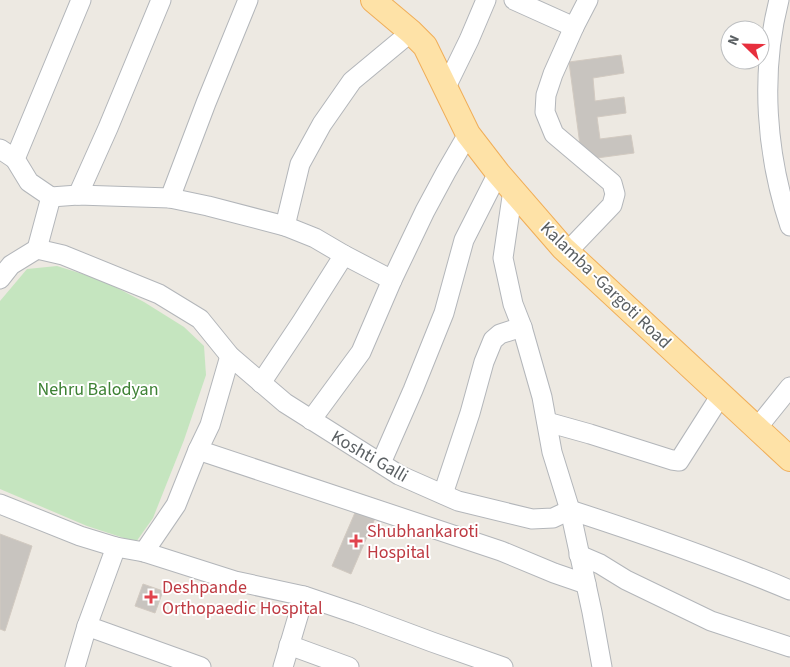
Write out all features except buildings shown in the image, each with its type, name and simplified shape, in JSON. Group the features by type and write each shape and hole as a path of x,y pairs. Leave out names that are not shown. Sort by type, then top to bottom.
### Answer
{"main road":[{"name":"Kalamba -Gargoti Road","path":"373,0 425,46 468,134 505,182 567,252 790,459"}],"street":[{"path":"81,0 7,154 29,182 51,197 78,195 170,198 285,226 315,238 392,280"},
{"path":"78,195 161,0"},
{"path":"170,198 206,102 248,0"},
{"path":"446,87 486,0"},
{"path":"514,0 574,27"},
{"path":"567,252 612,205 615,194 612,183 554,134 545,112 546,95 553,74 588,0"},
{"path":"778,0 773,22 768,70 769,122 776,177 790,226"},
{"path":"285,226 300,164 322,124 352,81 411,32"},
{"path":"311,420 361,352 392,280 425,211 468,134"},
{"path":"505,182 503,258 513,304 522,327 542,397 552,452 570,510 602,667"},
{"path":"381,463 444,313 464,240 505,182"},
{"path":"0,280 11,265 37,249 51,197"},
{"name":"Koshti Galli","path":"37,249 63,255 159,294 200,319 230,356 284,403 399,475 458,501 532,519 553,518 570,510"},
{"path":"261,383 344,255"},
{"path":"443,494 470,413 484,362 493,340 500,334 522,327"},
{"path":"144,552 176,505 210,425 230,356"},
{"path":"757,428 790,388"},
{"path":"547,422 679,461 721,395"},
{"path":"198,450 501,551 586,584"},
{"path":"0,504 80,536 116,547 144,552 236,581 304,596 503,667"},
{"path":"570,510 628,529 790,590"},
{"path":"75,667 116,547"},
{"path":"580,555 600,564 626,580 711,621 790,647"},
{"path":"282,667 304,596"},
{"path":"88,626 201,667"},
{"path":"289,646 349,667"}],"green space":[{"name":"Nehru Balodyan","path":"57,266 102,280 144,302 184,327 204,346 206,375 184,440 153,518 136,542 87,526 0,489 0,301 27,269"}],"place":[{"name":"Shubhankaroti Hospital","path":"356,541"},
{"name":"Deshpande Orthopaedic Hospital","path":"151,597"}]}
